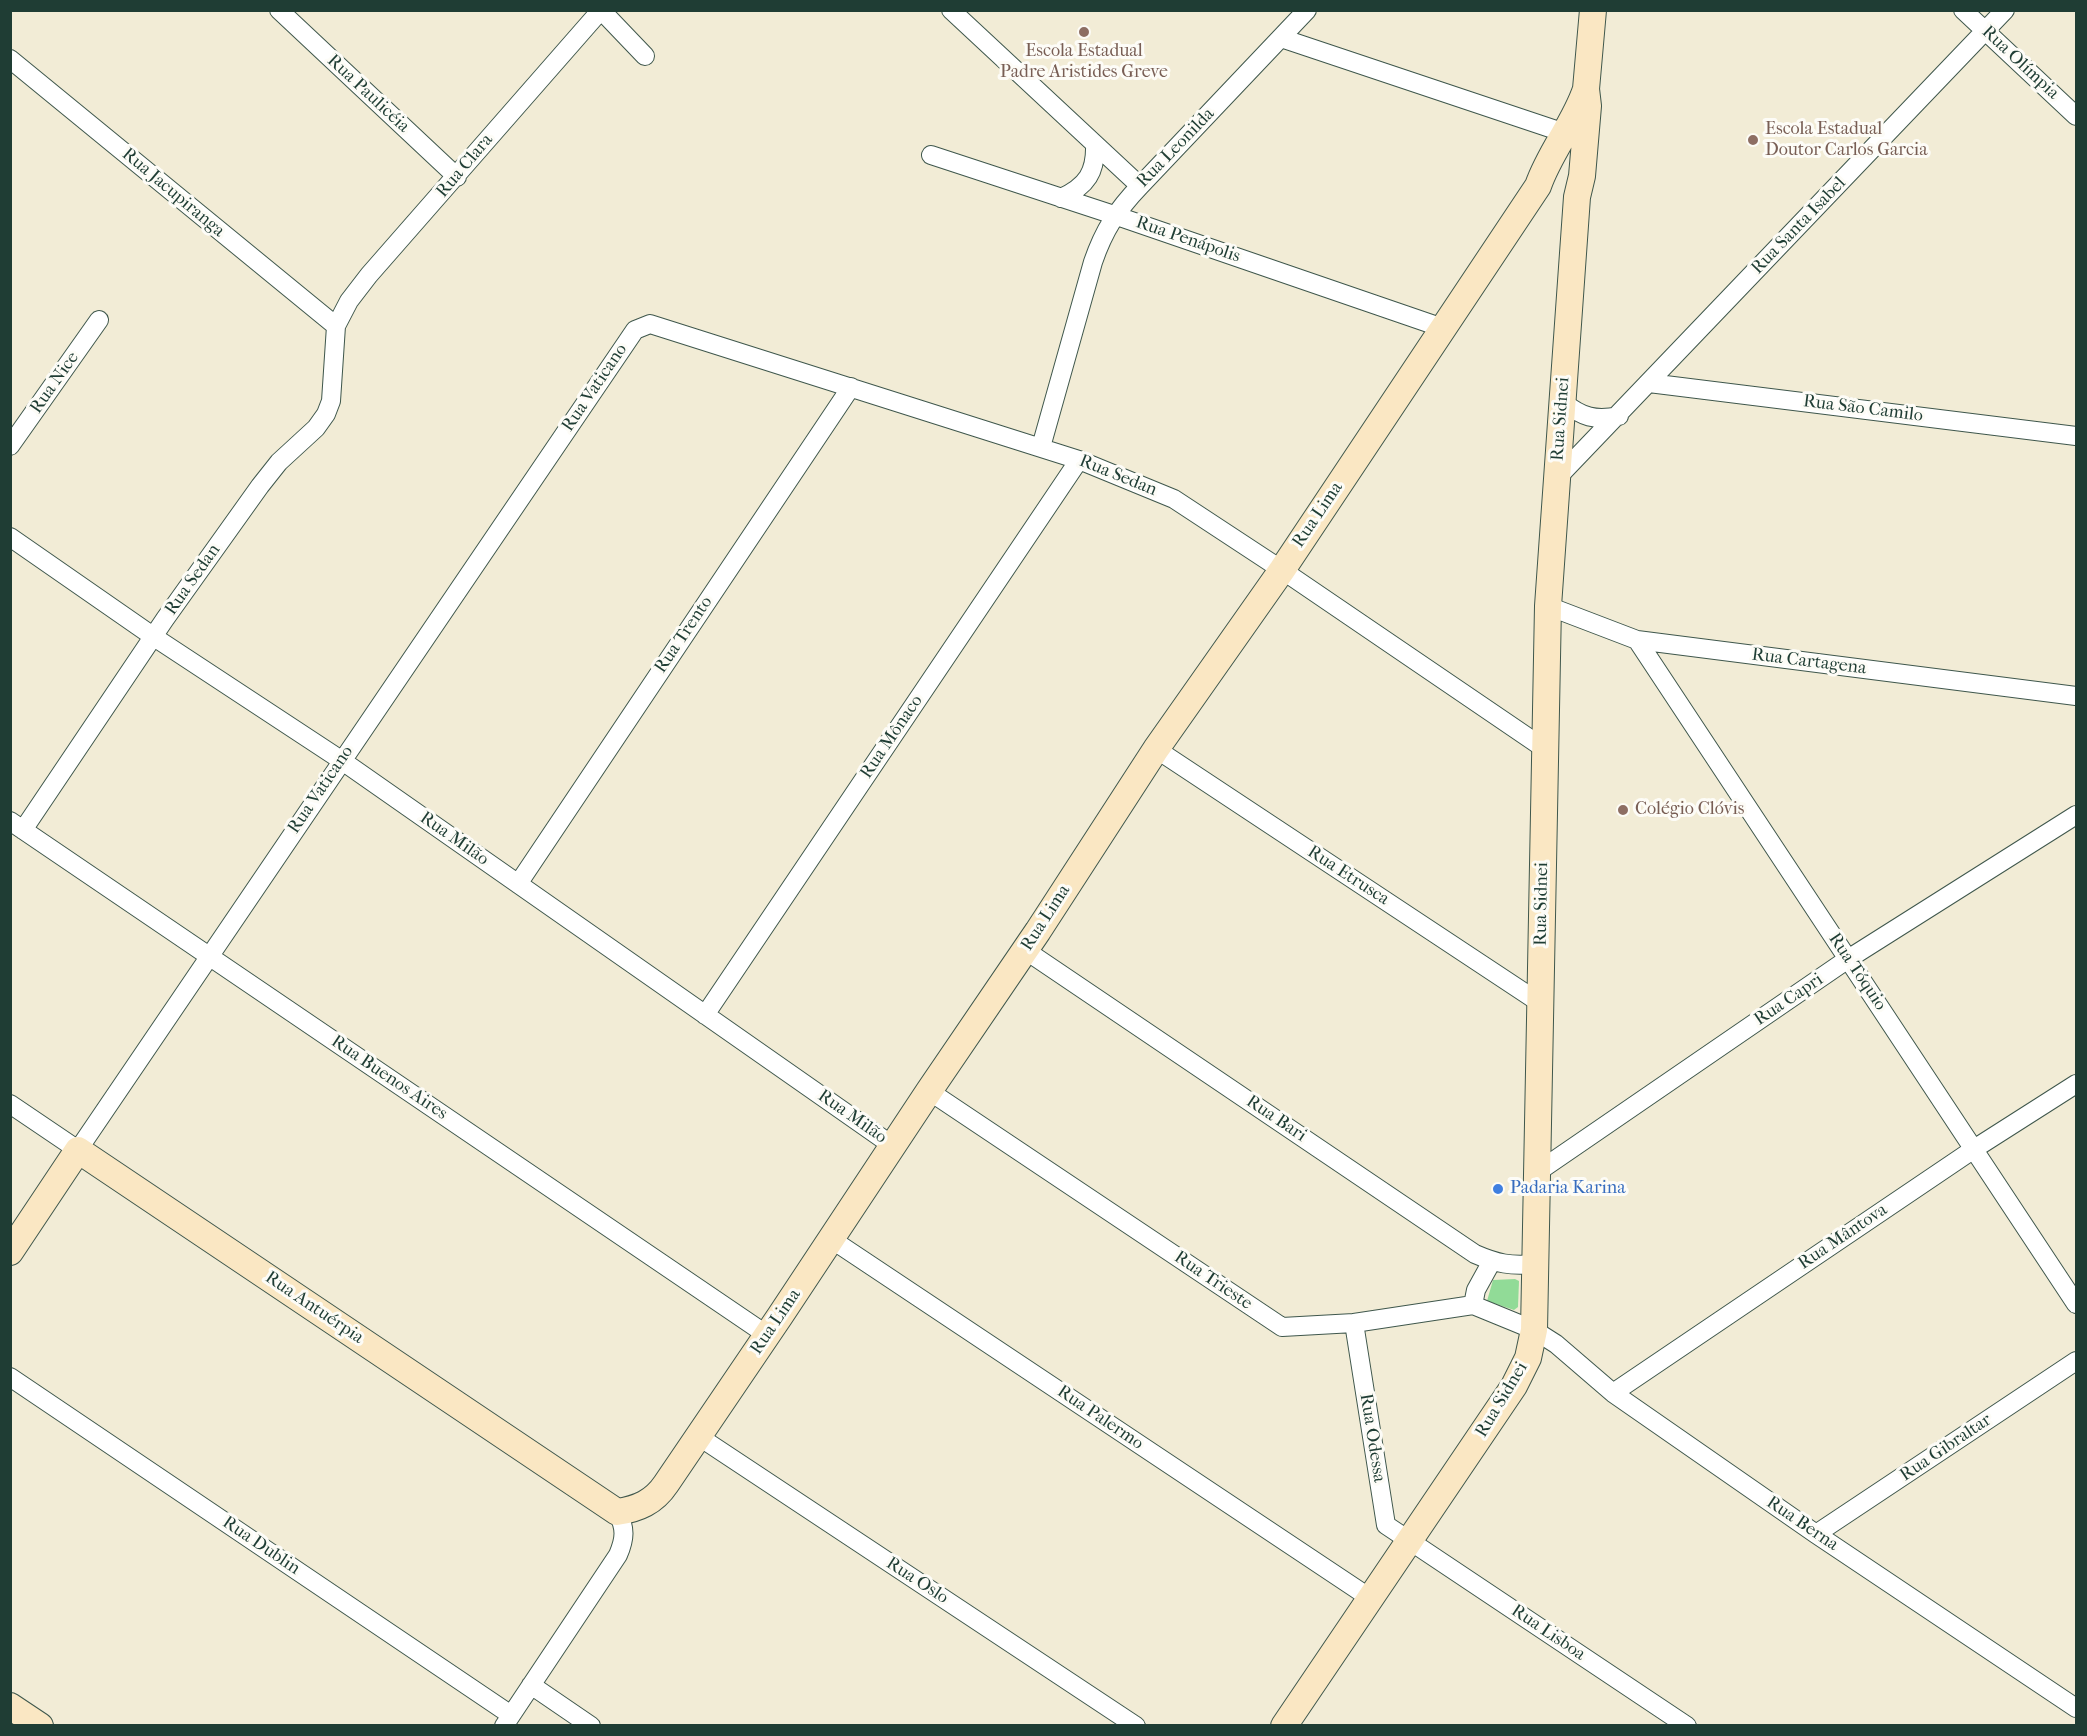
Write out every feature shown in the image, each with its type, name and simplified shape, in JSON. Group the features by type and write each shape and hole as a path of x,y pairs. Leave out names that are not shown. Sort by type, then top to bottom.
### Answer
{"main road":[{"name":"Rua Sidnei","path":"1284,1725 1514,1386 1528,1358 1534,1330 1548,606 1577,197 1582,176 1588,106 1587,89 1593,10"},
{"name":"Rua Lima","path":"617,1512 641,1506 659,1493 767,1335 1025,950 1156,749 1282,570 1538,186 1556,134 1587,89"},
{"path":"1556,134 1569,167 1577,197"},
{"path":"1538,186 1546,183 1560,184 1577,197"},
{"name":"Rua Vaticano","path":"10,1252 78,1150"},
{"name":"Rua Antuérpia","path":"78,1150 617,1512"},
{"path":"10,1706 40,1725"}],"street":[{"name":"Rua Paulicéia","path":"279,10 457,177"},
{"name":"Rua Clara","path":"336,326 350,301 369,275 601,10"},
{"path":"601,10 645,56"},
{"path":"951,10 1140,186"},
{"name":"Rua Leonilda","path":"1041,447 1093,262 1114,215 1307,10"},
{"name":"Rua Olímpia","path":"1963,10 2076,116"},
{"name":"Rua Santa Isabel","path":"1557,478 2005,10"},
{"path":"1281,38 1556,134"},
{"name":"Rua Jacupiranga","path":"10,59 336,326"},
{"path":"1061,198 1074,192 1085,183 1094,164 1095,144"},
{"name":"Rua Penápolis","path":"931,155 1443,328"},
{"name":"Rua Nice","path":"10,446 99,320"},
{"name":"Rua Sedan","path":"635,330 650,324 657,325 1041,447 1174,499 1545,749"},
{"name":"Rua Sedan","path":"17,826 268,474 316,428 326,414 331,401 336,326"},
{"name":"Rua Vaticano","path":"78,1150 635,330"},
{"name":"Rua São Camilo","path":"1649,383 2076,436"},
{"name":"Rua Trento","path":"518,884 850,387"},
{"path":"1563,402 1573,410 1596,419 1618,416"},
{"name":"Rua Mônaco","path":"705,1015 1079,460"},
{"name":"Rua Milão","path":"10,537 153,637 341,760 893,1146"},
{"name":"Rua Cartagena","path":"1548,606 1637,640 2076,696"},
{"name":"Rua Tóquio","path":"1637,640 2076,1304"},
{"name":"Rua Etrusca","path":"1156,749 1540,1003"},
{"name":"Rua Capri","path":"1536,1173 1848,960 2076,815"},
{"name":"Rua Buenos Aires","path":"17,826 767,1335"},
{"name":"Rua Bari","path":"1025,950 1475,1254 1492,1262 1513,1265 1535,1264"},
{"name":"Rua Mântova","path":"1612,1393 1974,1149 2076,1084"},
{"name":"Rua Trieste","path":"929,1091 1282,1328 1354,1323 1473,1305"},
{"name":"Rua Antuérpia","path":"10,1104 78,1150"},
{"name":"Rua Palermo","path":"831,1239 1370,1598"},
{"path":"1492,1262 1476,1290 1473,1305 1534,1330"},
{"name":"Rua Odessa","path":"1354,1323 1386,1525 1409,1542"},
{"name":"Rua Berna","path":"1534,1330 1556,1344 1612,1393 1816,1534 2076,1708"},
{"name":"Rua Gibraltar","path":"1816,1534 2076,1361"},
{"name":"Rua Dublin","path":"10,1377 508,1720"},
{"name":"Rua Oslo","path":"698,1436 1136,1725"},
{"path":"508,1720 618,1555 623,1545 624,1534 623,1523 617,1512"},
{"name":"Rua Lisboa","path":"1409,1542 1687,1725"},
{"path":"531,1685 591,1725"}],"green space":[{"path":"1515,1279 1519,1281 1518,1307 1514,1310 1487,1301 1493,1280"}],"place":[{"name":"Escola Estadual Padre Aristides Greve","path":"1084,32"},
{"name":"Escola Estadual Doutor Carlos Garcia","path":"1753,140"},
{"name":"Colégio Clóvis","path":"1623,810"},
{"name":"Padaria Karina","path":"1498,1189"}]}
